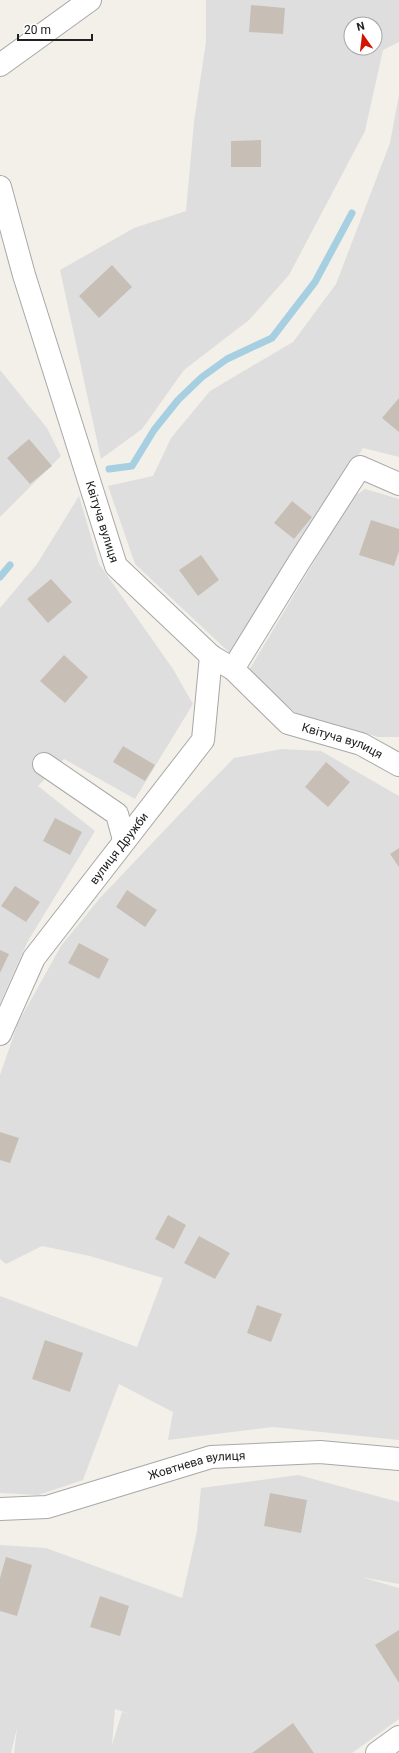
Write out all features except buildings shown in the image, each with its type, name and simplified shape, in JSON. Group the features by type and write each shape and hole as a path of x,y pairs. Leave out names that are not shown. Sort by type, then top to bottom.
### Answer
{"street":[{"path":"0,65 90,0"},
{"name":"Квітуча вулиця","path":"0,187 24,275 116,566 211,656 233,669 288,723 361,744 399,765"},
{"path":"233,669 360,467 399,484"},
{"name":"вулиця Дружби","path":"0,1034 34,958 203,740 211,656"},
{"path":"368,749 399,749"},
{"path":"44,764 117,814 124,840"},
{"name":"Жовтнева вулиця","path":"0,1509 47,1507 211,1457 320,1452 399,1459"},
{"path":"377,1753 399,1737"}],"shaded area":[{"path":"206,0 399,0 399,42 383,50 383,16 343,16 343,56 382,56 365,131 289,275 249,320 184,370 142,429 101,459 60,270 134,228 186,211 194,122 206,42"},
{"path":"399,95 399,457 363,448 232,655 135,564 108,486 153,476 171,438 210,391 293,342 336,284 390,143"},
{"path":"0,370 47,428 61,456 0,517"},
{"path":"365,489 399,499 399,737 378,737 296,713 248,672 352,498"},
{"path":"79,496 99,564 173,669 193,704 135,799 64,759 38,786 95,831 28,941 0,1003 0,608 37,564"},
{"path":"282,749 321,751 399,796 399,1440 273,1427 168,1440 173,1412 119,1384 83,1480 38,1495 0,1493 0,1296 137,1347 163,1278 90,1256 42,1246 6,1264 0,1259 0,1075 18,1023 61,946 100,898 195,798 234,758"},
{"path":"298,1475 399,1502 399,1584 361,1577 399,1588 399,1719 352,1753 14,1753 17,1728 11,1753 0,1753 0,1545 46,1548 182,1598 197,1531 201,1488","holes":["115,1709 130,1714 122,1712 112,1745"]}],"waterway":[{"path":"109,469 132,466 154,430 178,400 202,377 227,359 272,338 315,282 352,213"},
{"path":"0,577 10,565"}]}
